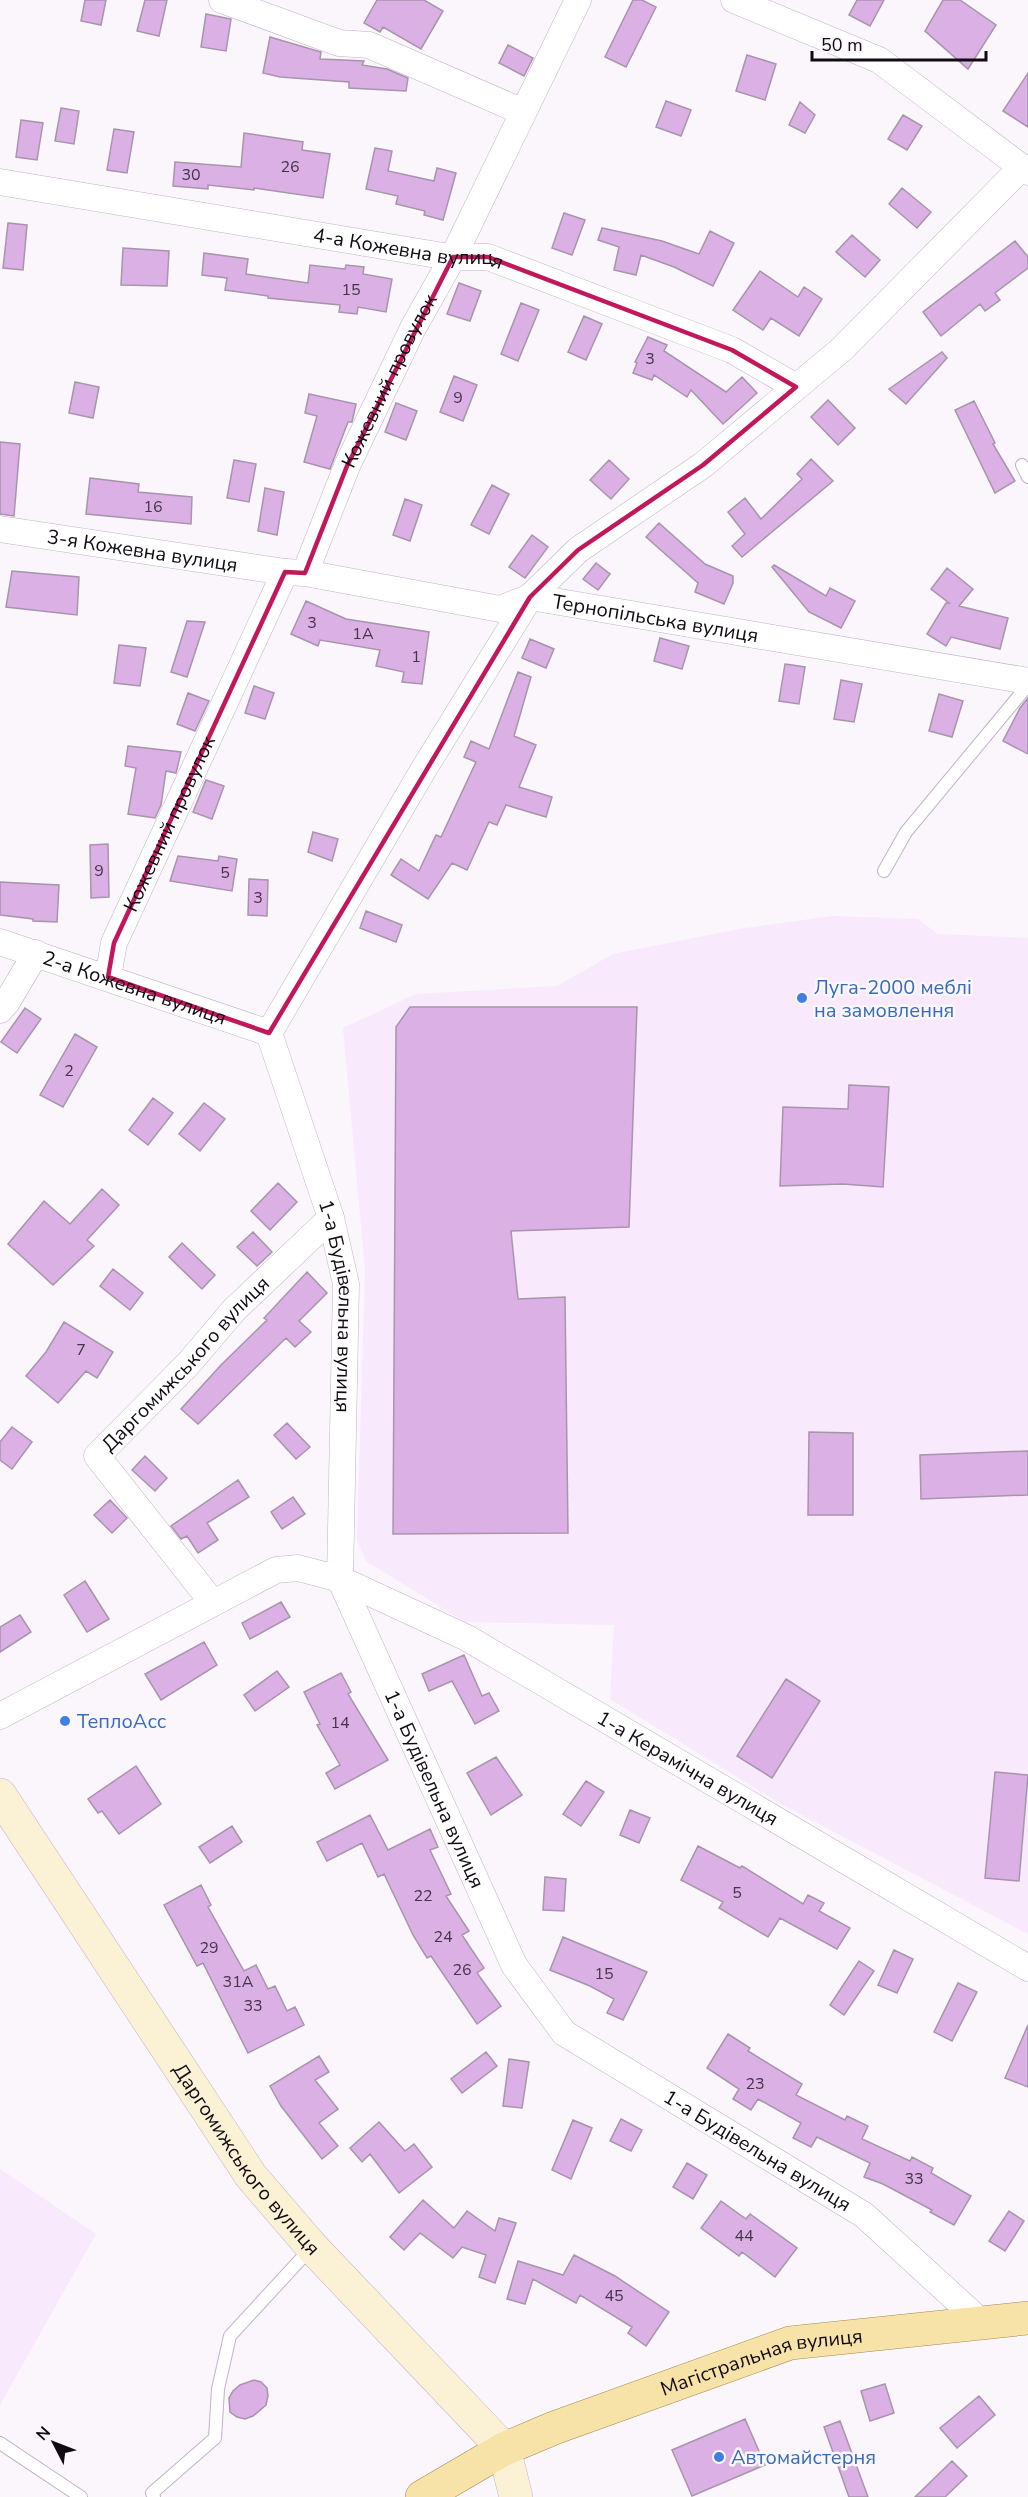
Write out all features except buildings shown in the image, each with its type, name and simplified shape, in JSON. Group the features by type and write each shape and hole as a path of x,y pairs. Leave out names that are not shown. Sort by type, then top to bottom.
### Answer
{"main road":[{"name":"Магістральная вулиця","path":"422,2497 504,2449 554,2428 790,2343 1028,2318"}],"street":[{"path":"222,0 339,43 369,45 523,112"},
{"name":"Кожевний провулок","path":"108,977 114,944 413,328 453,257 578,0"},
{"path":"269,1033 424,767 530,597 578,550 703,465 842,349 1026,166 879,60 734,0"},
{"name":"4-а Кожевна вулиця","path":"0,182 453,257 488,257 732,350 796,387"},
{"name":"3-я Кожевна вулиця","path":"0,529 295,573"},
{"name":"Тернопільська вулиця","path":"295,573 500,609 530,597 1028,683"},
{"name":"2-а Кожевна вулиця","path":"0,942 269,1033"},
{"path":"0,1010 8,1002 36,953"},
{"name":"1-а Будівельна вулиця","path":"269,1033 331,1218 346,1284 340,1579 514,1965 564,2033 864,2215 981,2322"},
{"name":"Даргомижського вулиця","path":"213,1603 97,1456 167,1386 234,1310 331,1218"},
{"name":"1-а Керамічна вулиця","path":"0,1716 276,1570 298,1568 340,1579 467,1638 1028,1968"},
{"name":"Даргомижського вулиця","path":"0,1796 251,2176 312,2247 504,2449 516,2497"}],"lane":[{"path":"1022,465 1028,477"},
{"path":"884,871 906,832 1028,683"},
{"path":"154,2497 152,2493 215,2438 218,2388 230,2336 312,2247"},
{"path":"0,2443 81,2497"}],"highlighted area":[{"path":"453,257 488,257 732,350 796,387 703,465 578,550 530,597 269,1033 108,977 114,943 285,572 305,573 347,466"}],"shaded area":[{"path":"832,916 918,919 938,934 1028,938 1028,1934 781,1804 610,1699 614,1625 465,1622 366,1561 357,1540 365,1269 343,1028 416,994 557,986 613,954 739,929"},
{"path":"0,2169 96,2234 0,2405"}],"place":[{"name":"Луга-2000 меблі на замовлення","path":"802,998"},
{"name":"ТеплоАсс","path":"65,1721"},
{"name":"Автомайстерня","path":"719,2457"}]}
